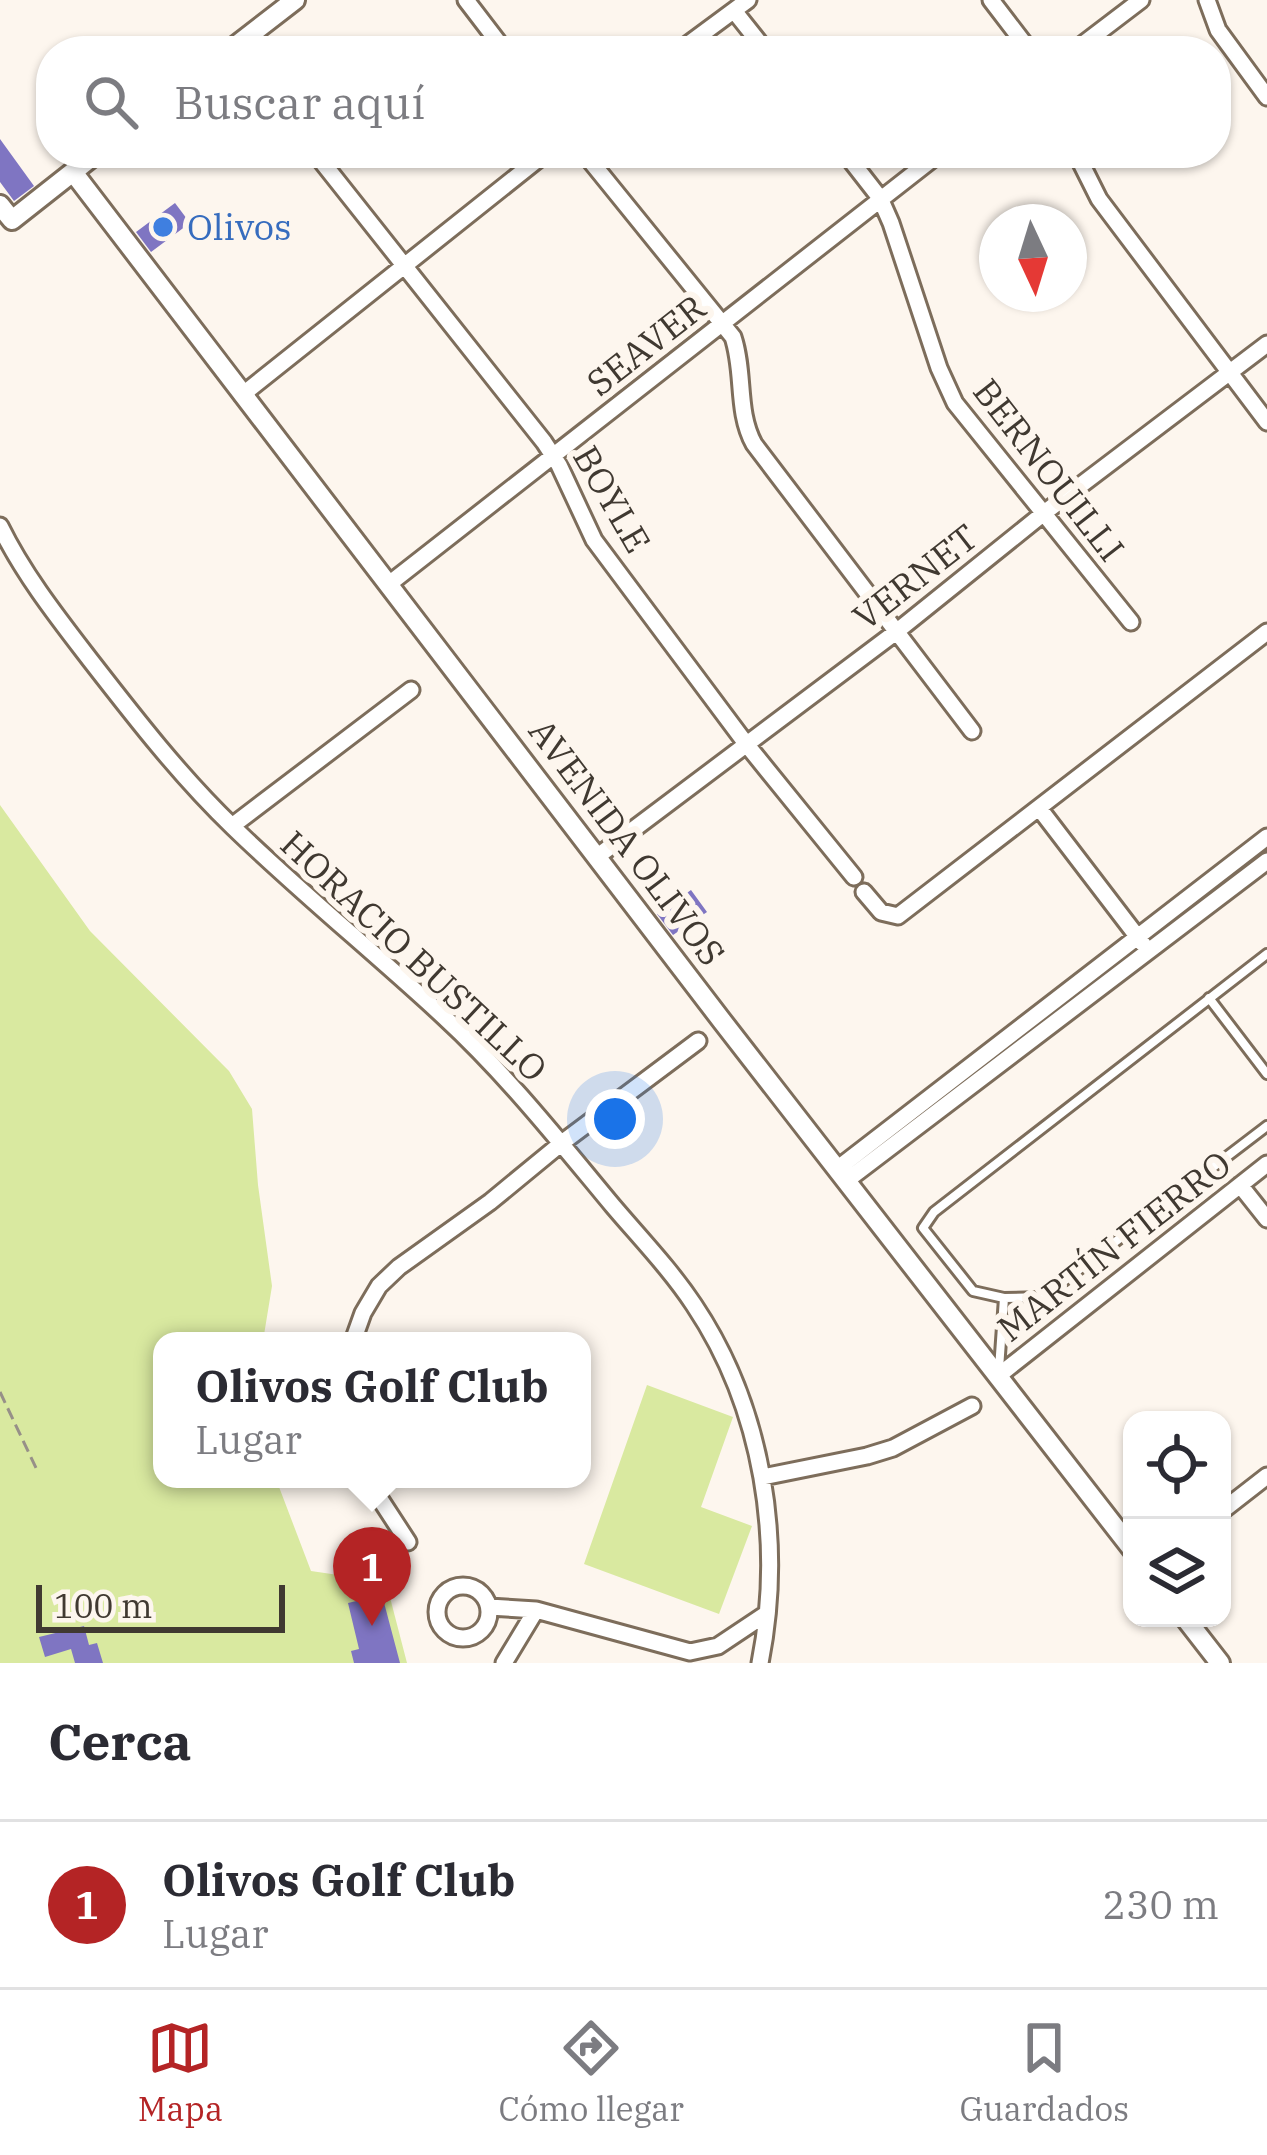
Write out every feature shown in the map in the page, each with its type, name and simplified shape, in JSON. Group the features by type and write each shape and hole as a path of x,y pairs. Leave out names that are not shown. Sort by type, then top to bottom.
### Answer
{"street":[{"path":"250,36 295,0"},
{"path":"466,0 494,36"},
{"path":"991,0 1019,36"},
{"path":"1094,36 1141,0"},
{"path":"1207,0 1222,36"},
{"path":"701,36 742,6 758,36"},
{"path":"1231,49 1267,97"},
{"path":"4,219 78,168"},
{"name":"BOYLE","path":"327,168 552,455 594,540 747,745 881,912 898,916 1039,808"},
{"path":"242,395 527,168"},
{"path":"596,168 724,323 736,347 745,427 754,444 972,731"},
{"name":"BERNOUILLI","path":"857,168 880,198 891,223 947,389 1131,622"},
{"name":"SEAVER","path":"389,584 920,168"},
{"path":"1084,168 1099,199 1267,422"},
{"name":"AVENIDA OLIVOS","path":"73,172 1123,1537"},
{"name":"VERNET","path":"598,856 1267,344"},
{"name":"HORACIO BUSTILLO","path":"0,526 32,583 180,770 232,826 446,1019 563,1142 695,1307 734,1379 763,1477 769,1549 760,1663"},
{"path":"1143,944 1039,808 1267,632"},
{"path":"232,826 412,690"},
{"path":"842,1175 1143,944 1267,837"},
{"path":"1143,944 1267,861"},
{"path":"356,1332 363,1313 389,1276 698,1041"},
{"name":"MARTÍN FIERRO","path":"998,1376 1267,1164"},
{"path":"1240,1185 1267,1219"},
{"path":"763,1477 893,1448 972,1406"},
{"path":"1231,1503 1267,1476"},
{"path":"373,1488 408,1542"},
{"path":"489,1606 536,1610 694,1658 766,1614"},
{"path":"505,1663 536,1610"},
{"path":"1192,1627 1220,1663"}],"lane":[{"path":"1267,954 934,1212 923,1228 973,1291 1033,1299 1049,1294 1267,1126"},
{"path":"1209,998 1267,1074"},
{"path":"998,1376 1004,1298"}],"path":[{"path":"0,1392 37,1470"}],"green space":[{"path":"0,805 90,931 229,1071 252,1109 272,1286 264,1332 153,1332 153,1488 279,1488 311,1571 386,1582 407,1663 0,1663"},
{"path":"647,1385 733,1417 701,1507 752,1526 719,1614 584,1564"}],"building":[{"path":"0,139 34,186 14,201 0,182"},
{"name":"Olivos","path":"175,203 190,223 151,252 136,232"},
{"path":"691,890 707,912 673,935 657,914"},
{"path":"382,1595 400,1663 354,1663 351,1651 359,1649 348,1603"},
{"path":"84,1626 89,1645 97,1643 103,1663 75,1663 71,1649 45,1657 39,1637"}],"place":[{"name":"Olivos","path":"163,227"},
{"name":"Olivos Golf Club","path":"372,1626"}]}
